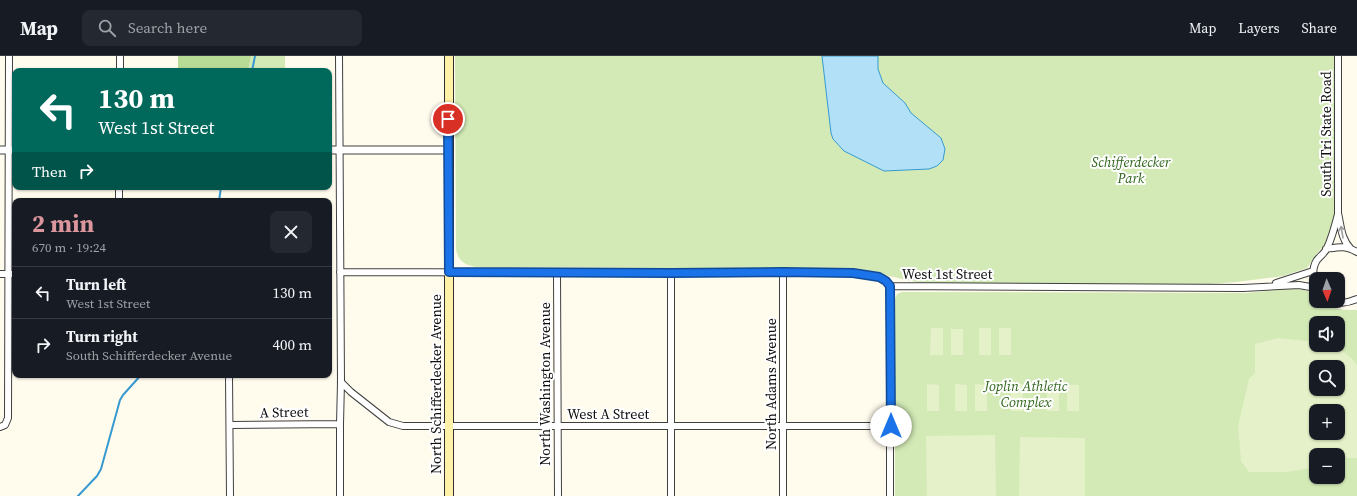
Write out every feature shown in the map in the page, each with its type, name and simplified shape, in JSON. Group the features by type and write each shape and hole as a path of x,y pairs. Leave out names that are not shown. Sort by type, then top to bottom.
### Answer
{"main road":[{"name":"North Schifferdecker Avenue","path":"449,56 449,496"}],"street":[{"path":"1,427 5,425 8,418 12,274 10,56"},
{"path":"120,56 120,68"},
{"path":"339,56 342,382 340,424 340,496"},
{"name":"South Tri State Road","path":"1338,56 1338,213 1343,238 1346,244 1354,250"},
{"path":"0,150 12,150"},
{"path":"332,150 448,150"},
{"name":"South Tri State Road","path":"1313,271 1316,261 1326,249 1338,213"},
{"name":"South Tri State Road","path":"1326,249 1344,246 1354,250"},
{"name":"West 1st Street","path":"1269,285 1313,271"},
{"name":"West 1st Street","path":"340,272 783,272 866,274 879,277 886,281 890,286 1243,288 1269,285 1299,285 1309,287"},
{"name":"North Adams Avenue","path":"783,272 783,496"},
{"name":"North Washington Avenue","path":"557,273 558,496"},
{"path":"671,273 671,496"},
{"path":"0,274 12,274"},
{"path":"890,286 890,496"},
{"path":"1345,303 1357,299"},
{"path":"1348,303 1357,306"},
{"path":"229,378 230,496"},
{"name":"West A Street","path":"342,382 389,422 403,426 891,426"},
{"name":"A Street","path":"230,425 340,424"}],"green space":[{"path":"178,56 251,56 249,68 178,68"},
{"path":"251,56 285,56 285,68 249,68"},
{"name":"Schifferdecker Park","path":"455,56 1336,56 1336,212 1334,228 1325,245 1307,268 1283,276 1198,285 921,283 854,269 476,267 468,265 462,261 458,256 456,248"},
{"name":"Joplin Athletic Complex","path":"1294,289 1309,292 1309,308 1357,310 1357,496 895,496 895,299 897,294 902,292 1247,293"},
{"path":"931,328 943,328 943,355 930,355"},
{"path":"979,328 991,328 991,355 979,355"},
{"path":"999,328 1011,328 1011,355 999,355"},
{"path":"951,329 963,329 963,355 951,355"},
{"path":"1278,338 1309,341 1309,352 1342,352 1349,356 1357,365 1357,458 1345,458 1345,448 1309,448 1309,468 1287,472 1249,472 1241,461 1238,426 1249,379 1255,373 1255,344"},
{"path":"927,384 939,385 939,411 927,411"},
{"path":"955,384 967,385 967,411 955,411"},
{"path":"975,384 987,385 987,411 975,411"},
{"path":"1011,384 1023,384 1023,411 1011,411"},
{"path":"1047,385 1059,385 1059,411 1047,411"},
{"path":"1067,385 1079,385 1079,411 1067,411"},
{"path":"995,435 996,496 927,496 926,436"},
{"path":"1020,437 1085,438 1085,496 1019,496"}],"water":[{"path":"822,56 878,56 878,69 883,83 905,103 911,113 941,138 945,149 943,160 937,166 929,169 884,171 844,151 833,139 831,133"}],"waterway":[{"path":"253,68 255,56"},
{"path":"219,198 221,190"},
{"path":"78,496 97,476 101,469 120,400 138,378"}],"route":[{"path":"448,119 449,272 783,272 853,273 879,277 886,281 890,286 891,426"}]}
